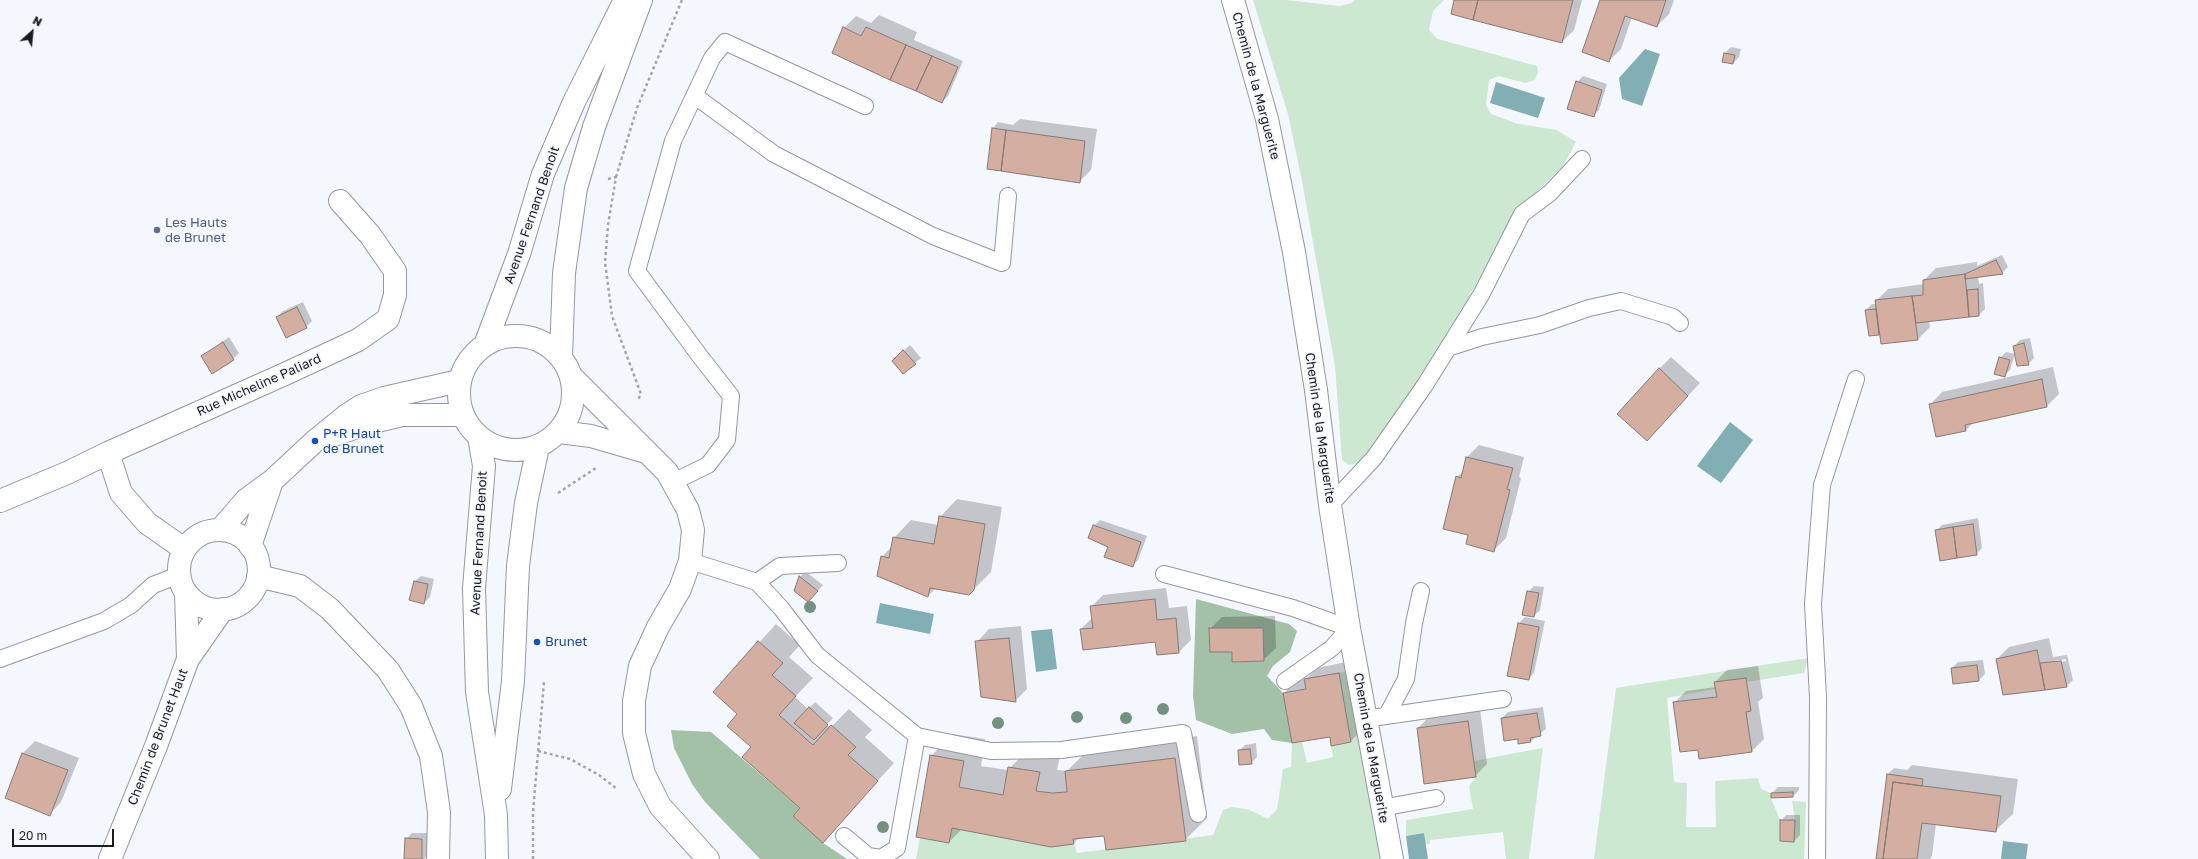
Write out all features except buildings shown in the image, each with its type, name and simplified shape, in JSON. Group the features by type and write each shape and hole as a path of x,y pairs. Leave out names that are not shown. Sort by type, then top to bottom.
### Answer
{"street":[{"name":"Avenue Fernand Benoit","path":"485,344 519,254 543,174 574,102 625,0"},
{"path":"561,357 564,273 576,188 594,127 641,0"},
{"name":"Chemin de la Marguerite","path":"1233,0 1267,119 1292,244 1316,390 1330,505 1349,628 1392,859"},
{"name":"Rue Micheline Paliard","path":"0,501 68,473 108,453 358,340 388,319 395,294 395,271 370,235 340,201"},
{"path":"517,335 533,338 549,345 561,357 571,376 574,391 572,406 567,420 559,432 549,440 538,447 513,451 489,444 469,427 458,399 459,381 464,367 473,355 485,344 500,338 517,335"},
{"path":"571,376 667,472 688,510 693,530 690,561 680,589 658,627 640,666 634,701 634,733 644,774 660,806 708,859"},
{"path":"220,530 246,500 272,481 315,441 347,415 361,406 384,398 459,381"},
{"path":"315,441 369,423 402,415 463,415"},
{"path":"559,432 591,436 646,452"},
{"name":"Avenue Fernand Benoit","path":"480,437 484,466 474,588 477,692 496,815 497,859"},
{"name":"Avenue Fernand Benoit","path":"496,815 513,681 518,566 526,503 538,447"},
{"path":"108,453 121,493 147,523 184,549"},
{"path":"250,546 272,481"},
{"path":"220,530 237,535 250,546 257,560 258,576 254,589 246,599 235,606 223,609 202,606 183,584 180,562 184,549 199,535 209,531 220,530"},
{"path":"258,576 300,586 330,609 388,670 411,706 431,756 439,812 438,859"},
{"name":"Chemin de Brunet Haut","path":"183,584 188,659"},
{"name":"Chemin de Brunet Haut","path":"110,859 156,746 188,659 223,609"}],"lane":[{"path":"673,482 708,465 727,440 732,396 699,356 637,271 673,141 712,58 726,42 865,106"},
{"path":"695,96 774,154 934,236 1002,264 1008,196"},
{"path":"1330,505 1374,458 1426,385 1481,295 1522,214 1550,193 1582,158"},
{"path":"1448,348 1482,337 1540,325 1589,308 1621,301 1661,312 1673,317 1680,323"},
{"path":"1816,859 1818,698 1813,604 1822,485 1856,379"},
{"path":"690,561 757,582 781,608 817,655 916,736 991,751 1061,750 1183,733 1198,814"},
{"path":"757,582 780,566 838,564"},
{"path":"1164,574 1293,608 1349,628 1332,648 1285,681"},
{"path":"0,659 104,621 131,605 153,585 183,584"},
{"path":"1387,715 1406,679 1414,622 1421,591"},
{"path":"1365,719 1503,699"},
{"path":"844,836 868,856 881,858 898,848 916,736"},
{"path":"1382,808 1436,798"}],"path":[{"path":"634,407 640,394 612,316 605,262 608,225 616,177 637,108 682,0"},
{"path":"576,188 616,177"},
{"path":"553,496 598,467"},
{"path":"533,859 533,812 544,677"},
{"path":"505,742 570,759 599,775 620,792"}],"green space":[{"path":"1253,0 1285,0 1340,6 1352,3 1354,0 1444,0 1433,11 1429,30 1438,39 1537,66 1538,72 1535,80 1525,83 1499,76 1489,80 1486,105 1491,114 1518,124 1557,130 1576,142 1563,166 1516,212 1441,348 1382,441 1359,463 1349,465 1342,460 1335,366 1302,181 1288,114"},
{"path":"1196,599 1289,624 1297,631 1290,652 1273,666 1267,676 1283,693 1292,743 1272,740 1264,729 1232,734 1196,720 1193,696","holes":["1263,628 1264,661 1232,662 1232,652 1210,652 1209,629"]},
{"path":"1808,658 1804,673 1746,682 1745,678 1715,682 1715,689 1667,698 1674,782 1687,783 1686,827 1716,827 1715,781 1758,778 1761,789 1771,793 1771,798 1780,820 1780,841 1794,842 1795,820 1792,801 1806,802 1804,859 1594,859 1616,688"},
{"path":"1344,672 1350,675 1382,859 916,859 920,838 949,843 952,828 1051,847 1074,844 1077,853 1213,835 1223,810 1232,807 1250,810 1268,819 1277,809 1283,769 1291,767 1292,743 1302,742 1307,763 1333,757 1331,746 1351,742 1339,673"},
{"path":"671,730 711,732 800,808 793,816 823,843 847,859 760,859 705,802 692,784 674,748"},
{"path":"1543,748 1529,859 1506,859 1503,832 1430,840 1430,844 1425,844 1424,833 1406,836 1406,820 1473,809 1469,786 1476,777 1473,761"}],"water":[{"path":"1645,49 1660,54 1642,106 1622,99 1619,78"},
{"path":"1496,82 1545,98 1538,118 1490,103"},
{"path":"1730,422 1753,440 1721,483 1697,466"},
{"path":"880,603 934,614 930,634 876,623"},
{"path":"1052,629 1057,669 1036,672 1031,631"},
{"path":"1424,833 1428,859 1409,859 1406,836"},
{"path":"2003,841 2028,844 2026,859 2001,859"}],"place":[{"name":"Les Hauts de Brunet","path":"157,230"},
{"name":"P+R Haut de Brunet","path":"315,441"},
{"name":"Brunet","path":"537,642"}]}
